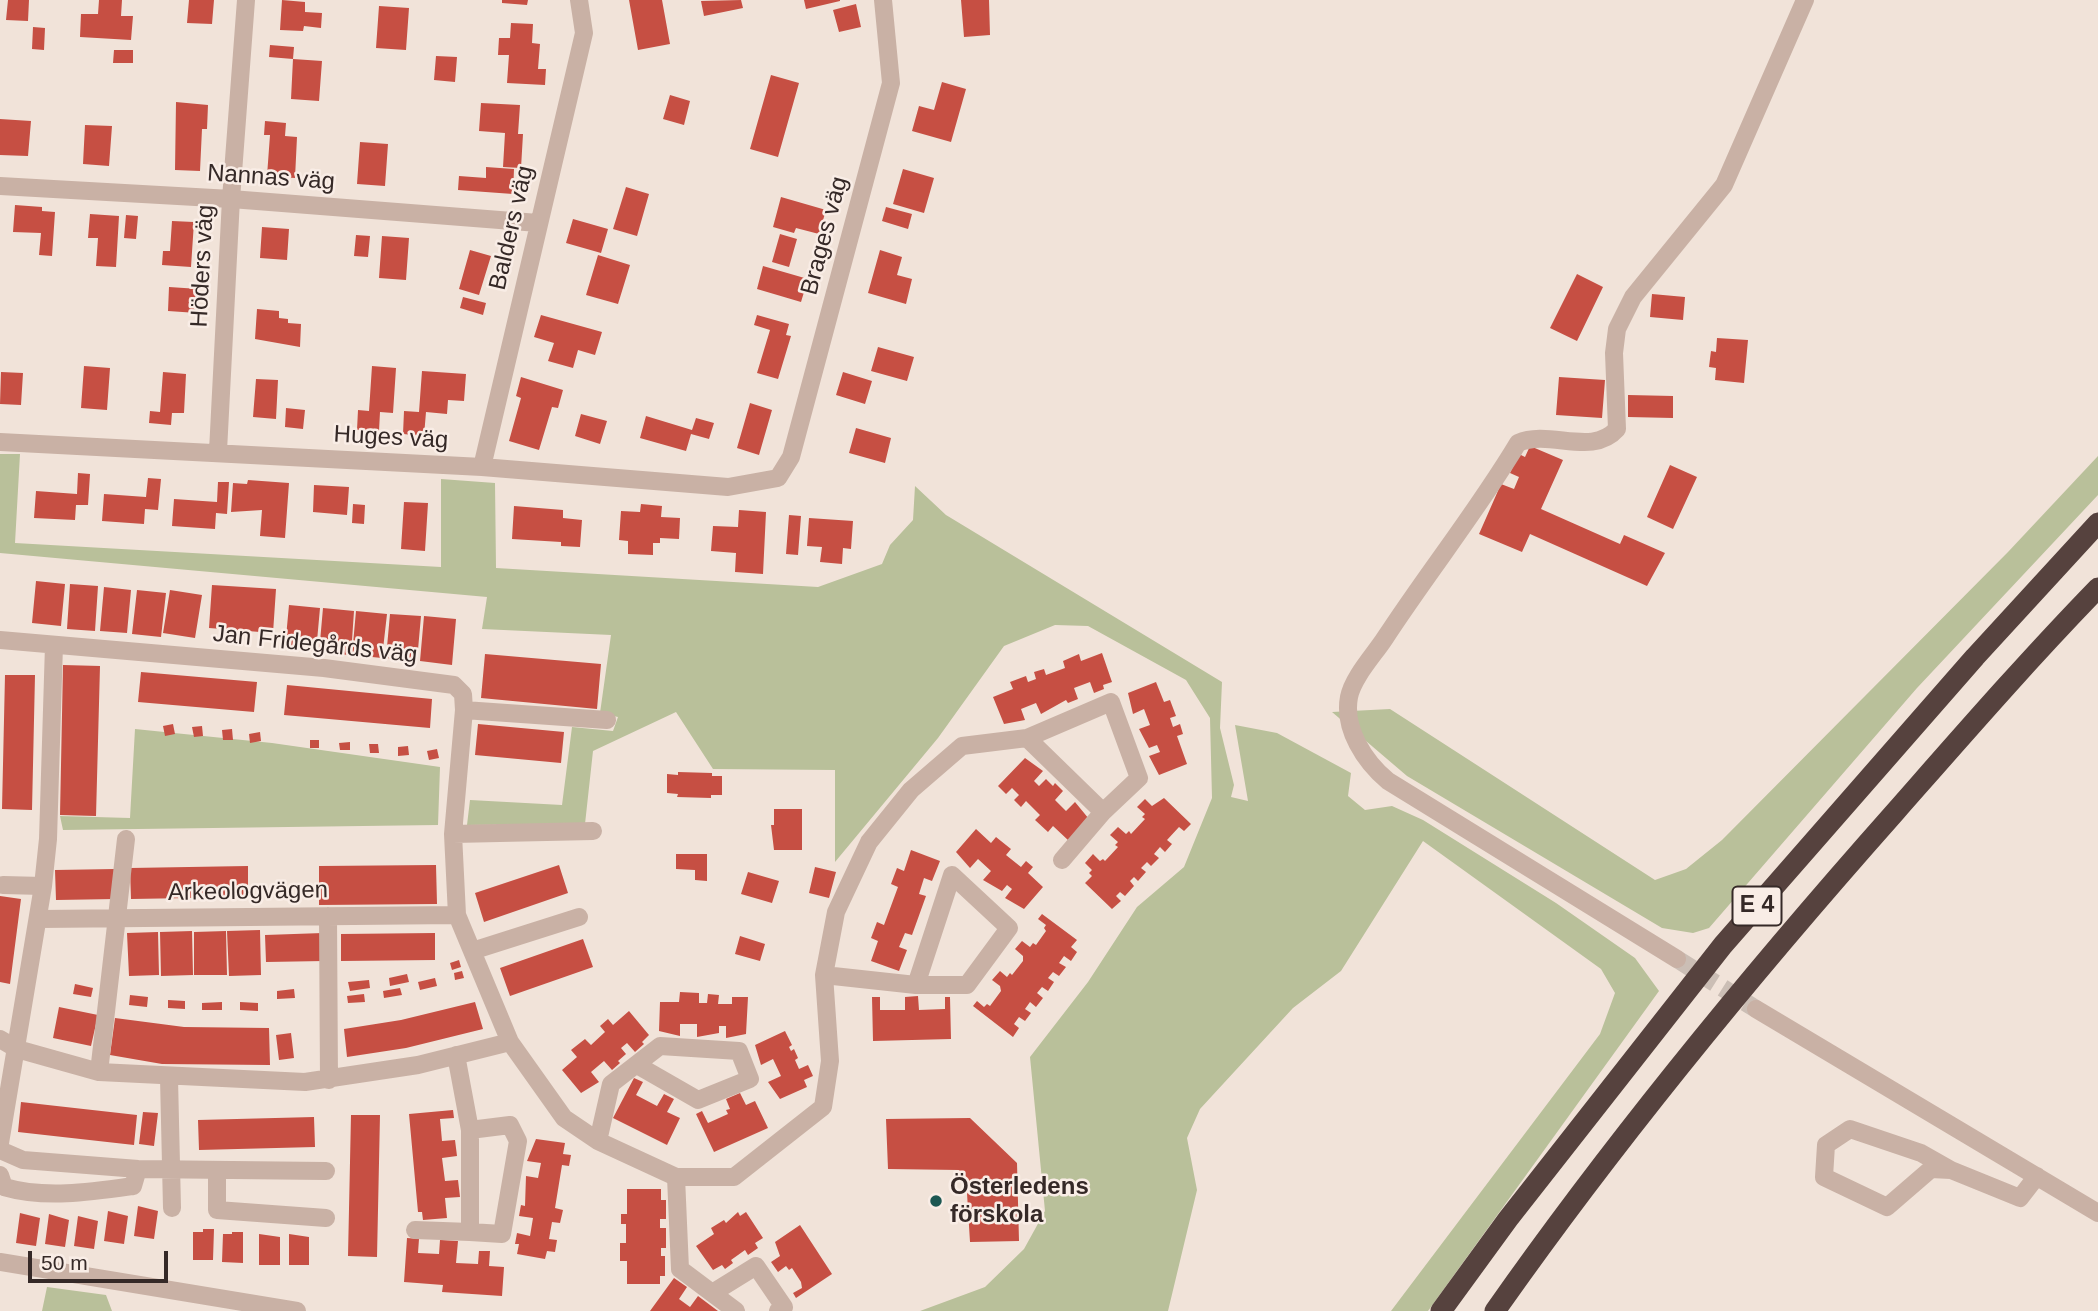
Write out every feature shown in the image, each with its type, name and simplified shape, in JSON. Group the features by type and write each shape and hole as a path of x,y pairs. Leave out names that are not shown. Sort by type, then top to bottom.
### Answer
{"highway":[{"name":"E 4","path":"1441,1311 1508,1219 1723,945 1975,657 2098,523"},
{"name":"E 4","path":"1495,1311 1544,1241 1788,933 2098,588"}],"street":[{"name":"Höders väg","path":"218,451 230,199 246,0"},
{"name":"Balders väg","path":"482,467 584,33 579,0"},
{"name":"Brages väg","path":"778,478 791,457 891,83 883,0"},
{"path":"1677,959 1388,781 1370,762 1355,737 1348,713 1349,702 1356,682 1518,443 1525,440 1569,439 1597,443 1610,437 1617,429 1617,329 1633,298 1724,185 1805,0"},
{"name":"Nannas väg","path":"0,186 230,199 538,223"},
{"name":"Huges väg","path":"0,442 218,451 397,465 482,467 728,487 778,478"},
{"name":"Jan Fridegårds väg","path":"0,640 324,668 454,685 463,694 464,710"},
{"path":"0,1143 40,919 48,839 54,645"},
{"path":"607,720 464,710 453,834 457,915 510,1042 564,1118 598,1141 676,1177 734,1177 823,1107 830,1061 824,975 836,912 869,842 911,790 962,746 1027,738 1111,702 1139,778 1102,812 1062,860"},
{"path":"1027,738 1102,812"},
{"path":"453,834 593,831"},
{"path":"99,1072 119,918 126,839"},
{"path":"824,975 916,985 967,985 1009,928 951,875 916,985"},
{"path":"3,885 43,886"},
{"name":"Arkeologvägen","path":"40,919 457,915"},
{"path":"328,916 329,1080"},
{"path":"472,951 579,917"},
{"path":"1756,1009 2098,1213"},
{"path":"0,1039 17,1049 99,1072 169,1078 329,1080 510,1042"},
{"path":"598,1141 611,1084 660,1046 739,1051 750,1079 698,1100 637,1065"},
{"path":"456,1055 470,1130 470,1232"},
{"path":"169,1078 172,1208"},
{"path":"415,1230 502,1234 517,1141 510,1125 470,1130"},
{"path":"1951,1170 1931,1169 1886,1207 1824,1177 1826,1144 1850,1129 1921,1153 1951,1170 2021,1198 2037,1176"},
{"path":"0,1150 23,1160 138,1169 170,1167 326,1171"},
{"path":"0,1175 4,1187 22,1193 84,1193 133,1186 138,1169"},
{"path":"217,1170 217,1210 326,1218"},
{"path":"676,1177 680,1269 736,1311"},
{"path":"0,1262 297,1311"},
{"path":"714,1292 756,1266 784,1307 778,1311"}],"green space":[{"path":"0,454 20,454 15,543 441,567 441,479 495,483 496,568 818,587 882,564 890,545 913,520 915,486 946,515 1222,682 1220,728 1234,785 1231,797 1248,801 1235,725 1277,733 1351,773 1348,796 1365,810 1392,806 1423,820 1556,903 1635,958 1659,991 1428,1311 1391,1311 1600,1034 1615,993 1601,969 1423,841 1341,971 1293,1008 1200,1109 1187,1138 1197,1190 1168,1311 920,1311 985,1287 1024,1249 1045,1211 1030,1057 1088,982 1137,907 1184,867 1212,798 1210,718 1186,680 1088,626 1055,625 1004,646 938,738 835,862 835,770 713,769 676,712 593,751 585,824 467,825 470,800 562,805 572,727 613,731 618,717 600,713 611,635 482,629 487,597 0,553"},
{"path":"2098,456 2098,495 1917,688 1709,928 1693,933 1662,928 1407,776 1332,712 1390,709 1655,880 1686,869 1722,840 2008,552"},
{"path":"135,729 272,743 440,767 438,825 63,830 60,816 130,818"},
{"path":"47,1287 106,1295 112,1311 42,1311"}],"building":[{"path":"8,0 29,0 28,21 6,20"},
{"path":"99,0 122,0 121,16 133,16 131,40 80,37 81,14 98,14"},
{"path":"189,0 214,0 212,24 187,23"},
{"path":"282,0 305,2 305,12 322,13 321,28 304,26 303,31 280,30"},
{"path":"502,0 528,0 527,5 502,3"},
{"path":"629,0 662,0 670,44 638,50"},
{"path":"741,0 743,8 704,16 701,1"},
{"path":"804,0 840,0 840,1 806,9"},
{"path":"961,0 989,0 990,35 964,37"},
{"path":"856,4 861,27 839,32 833,10"},
{"path":"379,6 409,8 406,50 376,48"},
{"path":"511,23 533,24 532,43 540,44 538,69 546,69 545,85 507,83 509,55 498,55 499,38 510,38"},
{"path":"33,27 45,28 44,50 32,49"},
{"path":"270,45 294,47 293,59 269,57"},
{"path":"114,50 133,50 133,63 113,63"},
{"path":"436,56 457,57 455,82 434,80"},
{"path":"293,59 322,61 319,101 291,99"},
{"path":"771,75 799,83 778,157 750,149"},
{"path":"942,82 966,89 951,142 912,131 919,106 934,110"},
{"path":"670,95 690,101 684,125 663,119"},
{"path":"176,102 208,105 207,129 202,129 200,171 175,170"},
{"path":"481,103 520,105 518,134 523,134 521,168 503,167 505,133 479,131"},
{"path":"0,119 31,121 28,156 0,155"},
{"path":"265,121 286,123 285,136 297,137 295,178 267,176 270,135 264,135"},
{"path":"85,125 112,126 109,166 83,164"},
{"path":"360,142 388,144 385,186 357,184"},
{"path":"486,167 514,169 513,194 458,190 459,176 486,178"},
{"path":"903,169 934,178 924,213 893,204"},
{"path":"626,187 649,194 637,236 613,229"},
{"path":"781,197 826,210 819,234 796,228 794,233 773,227"},
{"path":"15,205 42,207 42,211 55,212 52,256 39,255 41,233 13,232"},
{"path":"886,207 912,214 908,229 882,221"},
{"path":"90,214 119,216 116,267 96,266 98,238 88,238"},
{"path":"126,215 138,216 136,239 124,238"},
{"path":"573,219 608,229 601,253 566,243"},
{"path":"172,221 194,222 191,267 162,265 163,251 170,251"},
{"path":"262,227 289,229 287,260 260,258"},
{"path":"780,234 797,239 789,267 772,262"},
{"path":"356,235 370,236 368,257 354,256"},
{"path":"382,236 409,238 406,280 379,278"},
{"path":"470,250 491,256 479,295 459,289"},
{"path":"880,250 902,257 897,275 912,279 906,304 868,293"},
{"path":"598,255 630,265 618,304 586,295"},
{"path":"763,266 808,279 801,302 757,289"},
{"path":"1577,274 1603,287 1577,341 1550,328"},
{"path":"169,287 199,289 197,313 168,311"},
{"path":"1652,294 1685,297 1683,320 1650,317"},
{"path":"463,297 486,303 483,315 460,308"},
{"path":"257,309 279,311 279,318 288,319 288,323 301,324 300,347 255,339"},
{"path":"541,315 602,332 595,355 578,350 573,368 548,361 554,343 534,337"},
{"path":"757,315 789,324 786,335 791,336 778,379 757,373 770,330 754,325"},
{"path":"1717,338 1748,340 1744,383 1715,380 1716,368 1709,367 1711,351 1716,352"},
{"path":"878,347 914,357 907,381 871,371"},
{"path":"84,366 110,368 107,410 81,408"},
{"path":"372,366 396,368 393,413 380,412 379,431 357,430 358,410 369,411"},
{"path":"422,371 466,374 464,401 448,400 447,414 426,412 424,436 403,434 404,411 419,412"},
{"path":"1,372 23,373 21,405 0,404"},
{"path":"163,372 186,374 184,413 172,413 171,425 149,423 150,411 160,412"},
{"path":"843,372 872,381 865,404 836,395"},
{"path":"521,377 563,390 558,408 552,407 539,450 509,441 521,398 516,396"},
{"path":"1559,377 1605,380 1602,418 1556,415"},
{"path":"256,379 278,380 276,419 253,417"},
{"path":"1628,395 1673,396 1673,418 1628,417"},
{"path":"750,403 772,410 759,455 737,448"},
{"path":"286,408 305,410 303,429 285,427"},
{"path":"581,414 607,421 600,444 575,436"},
{"path":"646,416 692,430 696,418 714,423 709,439 691,434 686,451 640,438"},
{"path":"856,428 891,438 885,463 849,453"},
{"path":"1530,446 1563,460 1541,509 1620,544 1624,535 1665,553 1647,586 1530,534 1522,552 1479,534 1501,484 1514,489 1519,477 1510,473 1519,454 1525,457"},
{"path":"1670,465 1697,477 1673,529 1647,517"},
{"path":"78,473 90,474 88,505 76,505 75,520 34,518 36,491 77,494"},
{"path":"148,478 161,479 158,510 145,509 144,524 102,521 104,494 146,497"},
{"path":"248,480 289,483 285,538 260,536 262,510 231,512 233,483 247,484"},
{"path":"218,482 229,482 227,514 216,513 215,529 172,526 174,499 217,502"},
{"path":"314,485 349,487 347,515 313,512"},
{"path":"404,502 428,503 425,551 401,549"},
{"path":"353,504 365,505 364,524 352,523"},
{"path":"641,504 662,506 661,517 680,518 679,539 660,538 660,543 653,543 653,555 628,554 628,541 619,540 621,511 640,512"},
{"path":"514,506 563,510 563,518 582,520 580,547 561,546 561,542 512,539"},
{"path":"739,510 766,512 763,574 735,572 736,553 711,551 713,526 738,527"},
{"path":"789,515 801,516 798,555 786,554"},
{"path":"809,518 853,521 851,549 843,548 842,564 820,562 822,547 807,546"},
{"path":"36,581 65,584 61,626 32,623"},
{"path":"70,584 98,586 95,631 67,629"},
{"path":"212,585 276,589 273,633 209,628"},
{"path":"104,587 131,590 127,633 100,631"},
{"path":"137,590 166,593 161,637 132,634"},
{"path":"170,590 202,595 195,638 163,633"},
{"path":"289,605 320,608 316,652 285,648"},
{"path":"323,608 354,611 351,655 319,653"},
{"path":"356,611 387,614 382,658 352,655"},
{"path":"390,614 421,616 417,661 386,658"},
{"path":"424,616 456,619 452,665 420,661"},
{"path":"1102,653 1112,682 1103,685 1104,689 1094,693 1090,682 1074,688 1078,699 1068,703 1066,700 1041,714 1036,703 1021,709 1025,720 1004,724 993,697 1013,689 1010,682 1026,676 1028,682 1036,679 1034,672 1044,669 1046,675 1065,668 1063,661 1079,654 1081,661"},
{"path":"485,654 601,664 597,709 481,698"},
{"path":"63,665 100,666 96,816 60,815"},
{"path":"141,672 257,682 254,712 138,702"},
{"path":"5,675 35,675 32,810 2,809"},
{"path":"1156,682 1164,702 1170,700 1176,716 1170,718 1173,727 1180,724 1183,734 1177,736 1187,764 1159,775 1149,756 1160,752 1157,745 1149,748 1139,729 1150,725 1144,709 1133,714 1128,693"},
{"path":"287,685 432,699 430,728 284,715"},
{"path":"173,724 175,734 165,736 163,726"},
{"path":"478,724 564,732 561,763 475,755"},
{"path":"202,726 203,736 194,737 192,727"},
{"path":"232,729 233,740 223,740 222,730"},
{"path":"260,732 261,741 250,743 249,734"},
{"path":"310,740 319,740 319,748 310,748"},
{"path":"350,742 350,750 340,750 339,743"},
{"path":"369,744 378,744 379,753 370,753"},
{"path":"408,746 409,755 398,756 398,747"},
{"path":"437,749 439,758 429,760 427,751"},
{"path":"1025,758 1043,771 1034,781 1039,786 1046,779 1053,786 1055,783 1063,791 1055,800 1066,811 1075,802 1089,819 1069,841 1053,826 1048,832 1035,820 1040,815 1026,801 1021,807 1014,800 1019,795 1012,788 1006,794 998,786"},
{"path":"678,772 722,776 722,795 711,795 711,798 677,797 678,794 667,793 667,774 678,775"},
{"path":"1164,798 1191,824 1184,831 1179,827 1167,840 1172,844 1165,852 1160,847 1154,854 1159,858 1151,866 1147,862 1141,868 1146,872 1138,881 1134,877 1130,881 1134,886 1125,896 1120,892 1116,896 1121,901 1112,909 1085,883 1092,876 1089,873 1092,870 1085,863 1093,854 1100,861 1105,861 1118,847 1115,845 1118,842 1110,835 1118,827 1126,834 1129,831 1131,834 1145,819 1142,817 1145,814 1137,807 1145,799 1152,806"},
{"path":"774,809 802,809 802,850 774,850 771,825 774,825"},
{"path":"976,829 991,843 996,837 1011,849 1006,855 1021,867 1026,861 1033,867 1028,873 1043,887 1024,909 1005,898 1012,889 1007,885 1002,891 983,880 991,871 978,859 970,868 956,852"},
{"path":"911,850 940,861 932,881 924,878 919,894 926,896 912,935 905,933 899,947 907,950 899,971 871,961 878,941 871,938 877,922 884,925 898,887 891,884 897,868 904,871"},
{"path":"676,854 707,854 707,881 695,880 695,870 676,869"},
{"path":"436,865 437,904 319,905 319,866"},
{"path":"559,865 568,893 484,922 475,893"},
{"path":"248,866 248,897 131,899 130,868"},
{"path":"815,867 836,872 829,898 809,893"},
{"path":"115,869 115,899 56,900 55,870"},
{"path":"748,872 779,881 772,903 741,894"},
{"path":"0,896 21,899 10,984 0,982"},
{"path":"1042,914 1077,940 1071,947 1077,952 1071,961 1064,956 1059,963 1066,967 1059,976 1053,972 1048,978 1054,982 1048,991 1042,987 1037,993 1043,998 1036,1007 1030,1002 1025,1009 1031,1013 1025,1021 1019,1017 1014,1024 1019,1028 1013,1037 973,1006 977,1001 984,1007 987,1004 990,1006 1001,991 1000,986 992,980 1000,971 1007,977 1010,973 1012,975 1023,961 1023,956 1015,949 1022,941 1030,947 1033,943 1036,945 1046,931 1046,925 1038,919"},
{"path":"260,930 261,975 229,976 227,931"},
{"path":"192,931 193,975 161,976 160,932"},
{"path":"226,931 227,975 194,975 194,932"},
{"path":"158,932 159,975 129,976 127,933"},
{"path":"323,933 324,961 266,962 265,935"},
{"path":"435,933 435,960 341,961 341,934"},
{"path":"740,936 765,944 760,961 735,954"},
{"path":"583,939 593,967 510,996 500,968"},
{"path":"459,960 461,967 452,970 450,963"},
{"path":"462,971 464,978 455,980 454,973"},
{"path":"407,974 409,982 390,986 389,978"},
{"path":"435,978 437,986 420,990 418,982"},
{"path":"369,980 370,988 350,991 348,982"},
{"path":"75,984 93,988 91,997 73,994"},
{"path":"400,988 402,995 384,998 383,991"},
{"path":"294,989 295,998 277,999 277,991"},
{"path":"680,992 699,993 699,1003 707,1003 708,994 719,995 718,1004 732,1004 732,997 748,997 746,1034 726,1038 726,1026 719,1026 719,1033 697,1037 697,1024 680,1024 680,1036 659,1031 660,1002 679,1002"},
{"path":"364,994 365,1002 348,1003 347,996"},
{"path":"130,995 148,997 147,1007 129,1005"},
{"path":"918,996 919,1010 945,1009 945,997 950,997 951,1039 873,1041 872,997 880,997 880,1010 905,1010 905,997"},
{"path":"168,1000 185,1001 185,1009 168,1008"},
{"path":"222,1002 222,1010 202,1010 202,1003"},
{"path":"240,1002 258,1003 258,1011 240,1010"},
{"path":"475,1002 483,1029 406,1048 347,1057 344,1029 401,1020"},
{"path":"59,1007 98,1015 91,1046 53,1038"},
{"path":"629,1011 649,1035 642,1042 644,1044 635,1052 627,1043 621,1048 626,1054 618,1061 620,1063 612,1070 604,1061 591,1072 599,1082 581,1093 562,1070 577,1057 571,1050 585,1039 591,1045 605,1032 600,1026 608,1019 613,1025"},
{"path":"115,1018 184,1027 269,1028 270,1065 162,1064 110,1055"},
{"path":"785,1031 792,1045 789,1047 791,1051 794,1049 798,1058 795,1060 799,1069 808,1065 813,1076 804,1080 807,1087 780,1099 768,1082 781,1076 773,1059 761,1065 755,1045"},
{"path":"291,1033 294,1058 279,1060 276,1035"},
{"path":"634,1078 643,1082 636,1095 657,1106 664,1094 674,1099 667,1112 680,1118 667,1145 613,1118"},
{"path":"740,1093 746,1105 755,1101 768,1128 714,1152 696,1114 702,1111 708,1123 728,1114 726,1110 730,1109 726,1099"},
{"path":"21,1102 137,1115 134,1145 18,1132"},
{"path":"453,1110 454,1118 440,1119 442,1141 455,1140 457,1156 442,1158 445,1181 458,1180 460,1197 445,1198 447,1218 423,1220 422,1212 418,1212 409,1114"},
{"path":"143,1112 158,1113 154,1146 139,1144"},
{"path":"351,1115 380,1115 377,1257 348,1256"},
{"path":"314,1117 315,1147 199,1150 198,1120"},
{"path":"970,1118 1017,1163 1019,1241 970,1242 966,1177 959,1170 888,1169 886,1119"},
{"path":"536,1139 565,1143 563,1154 571,1155 569,1166 562,1165 555,1208 563,1210 560,1223 552,1222 549,1239 557,1240 555,1252 547,1251 545,1259 517,1254 519,1244 515,1244 517,1233 530,1236 533,1218 519,1216 521,1205 525,1206 526,1176 538,1178 541,1163 527,1161"},
{"path":"627,1189 661,1189 661,1200 666,1200 666,1219 660,1219 660,1228 666,1228 666,1248 661,1248 661,1256 665,1256 665,1276 660,1276 660,1284 627,1284 627,1261 620,1261 620,1243 626,1243 626,1224 621,1224 621,1214 627,1214"},
{"path":"138,1206 158,1211 154,1239 134,1236"},
{"path":"108,1211 128,1216 124,1244 104,1241"},
{"path":"738,1212 740,1216 746,1212 763,1238 755,1243 758,1248 748,1255 745,1250 731,1260 733,1263 725,1269 722,1265 713,1270 696,1246 714,1234 711,1228 724,1220 726,1223"},
{"path":"20,1213 40,1218 36,1246 16,1243"},
{"path":"49,1214 69,1220 65,1247 45,1244"},
{"path":"78,1216 98,1221 94,1249 74,1246"},
{"path":"800,1225 832,1274 796,1298 793,1293 802,1288 792,1268 789,1270 786,1266 778,1272 771,1262 780,1256 775,1242"},
{"path":"203,1229 214,1229 213,1260 193,1260 193,1232 203,1232"},
{"path":"243,1232 243,1263 222,1262 223,1234"},
{"path":"259,1234 280,1237 280,1265 259,1265"},
{"path":"289,1234 309,1237 309,1265 289,1265"},
{"path":"407,1238 419,1239 418,1253 439,1254 440,1240 458,1241 456,1263 478,1264 479,1251 490,1251 489,1266 504,1267 502,1296 442,1292 443,1285 404,1282"},
{"path":"674,1278 687,1287 679,1299 690,1307 698,1296 718,1311 650,1311"}],"tunnel":[{"path":"1677,959 1756,1009"}],"place":[{"name":"Österledens förskola","path":"936,1201"}]}
